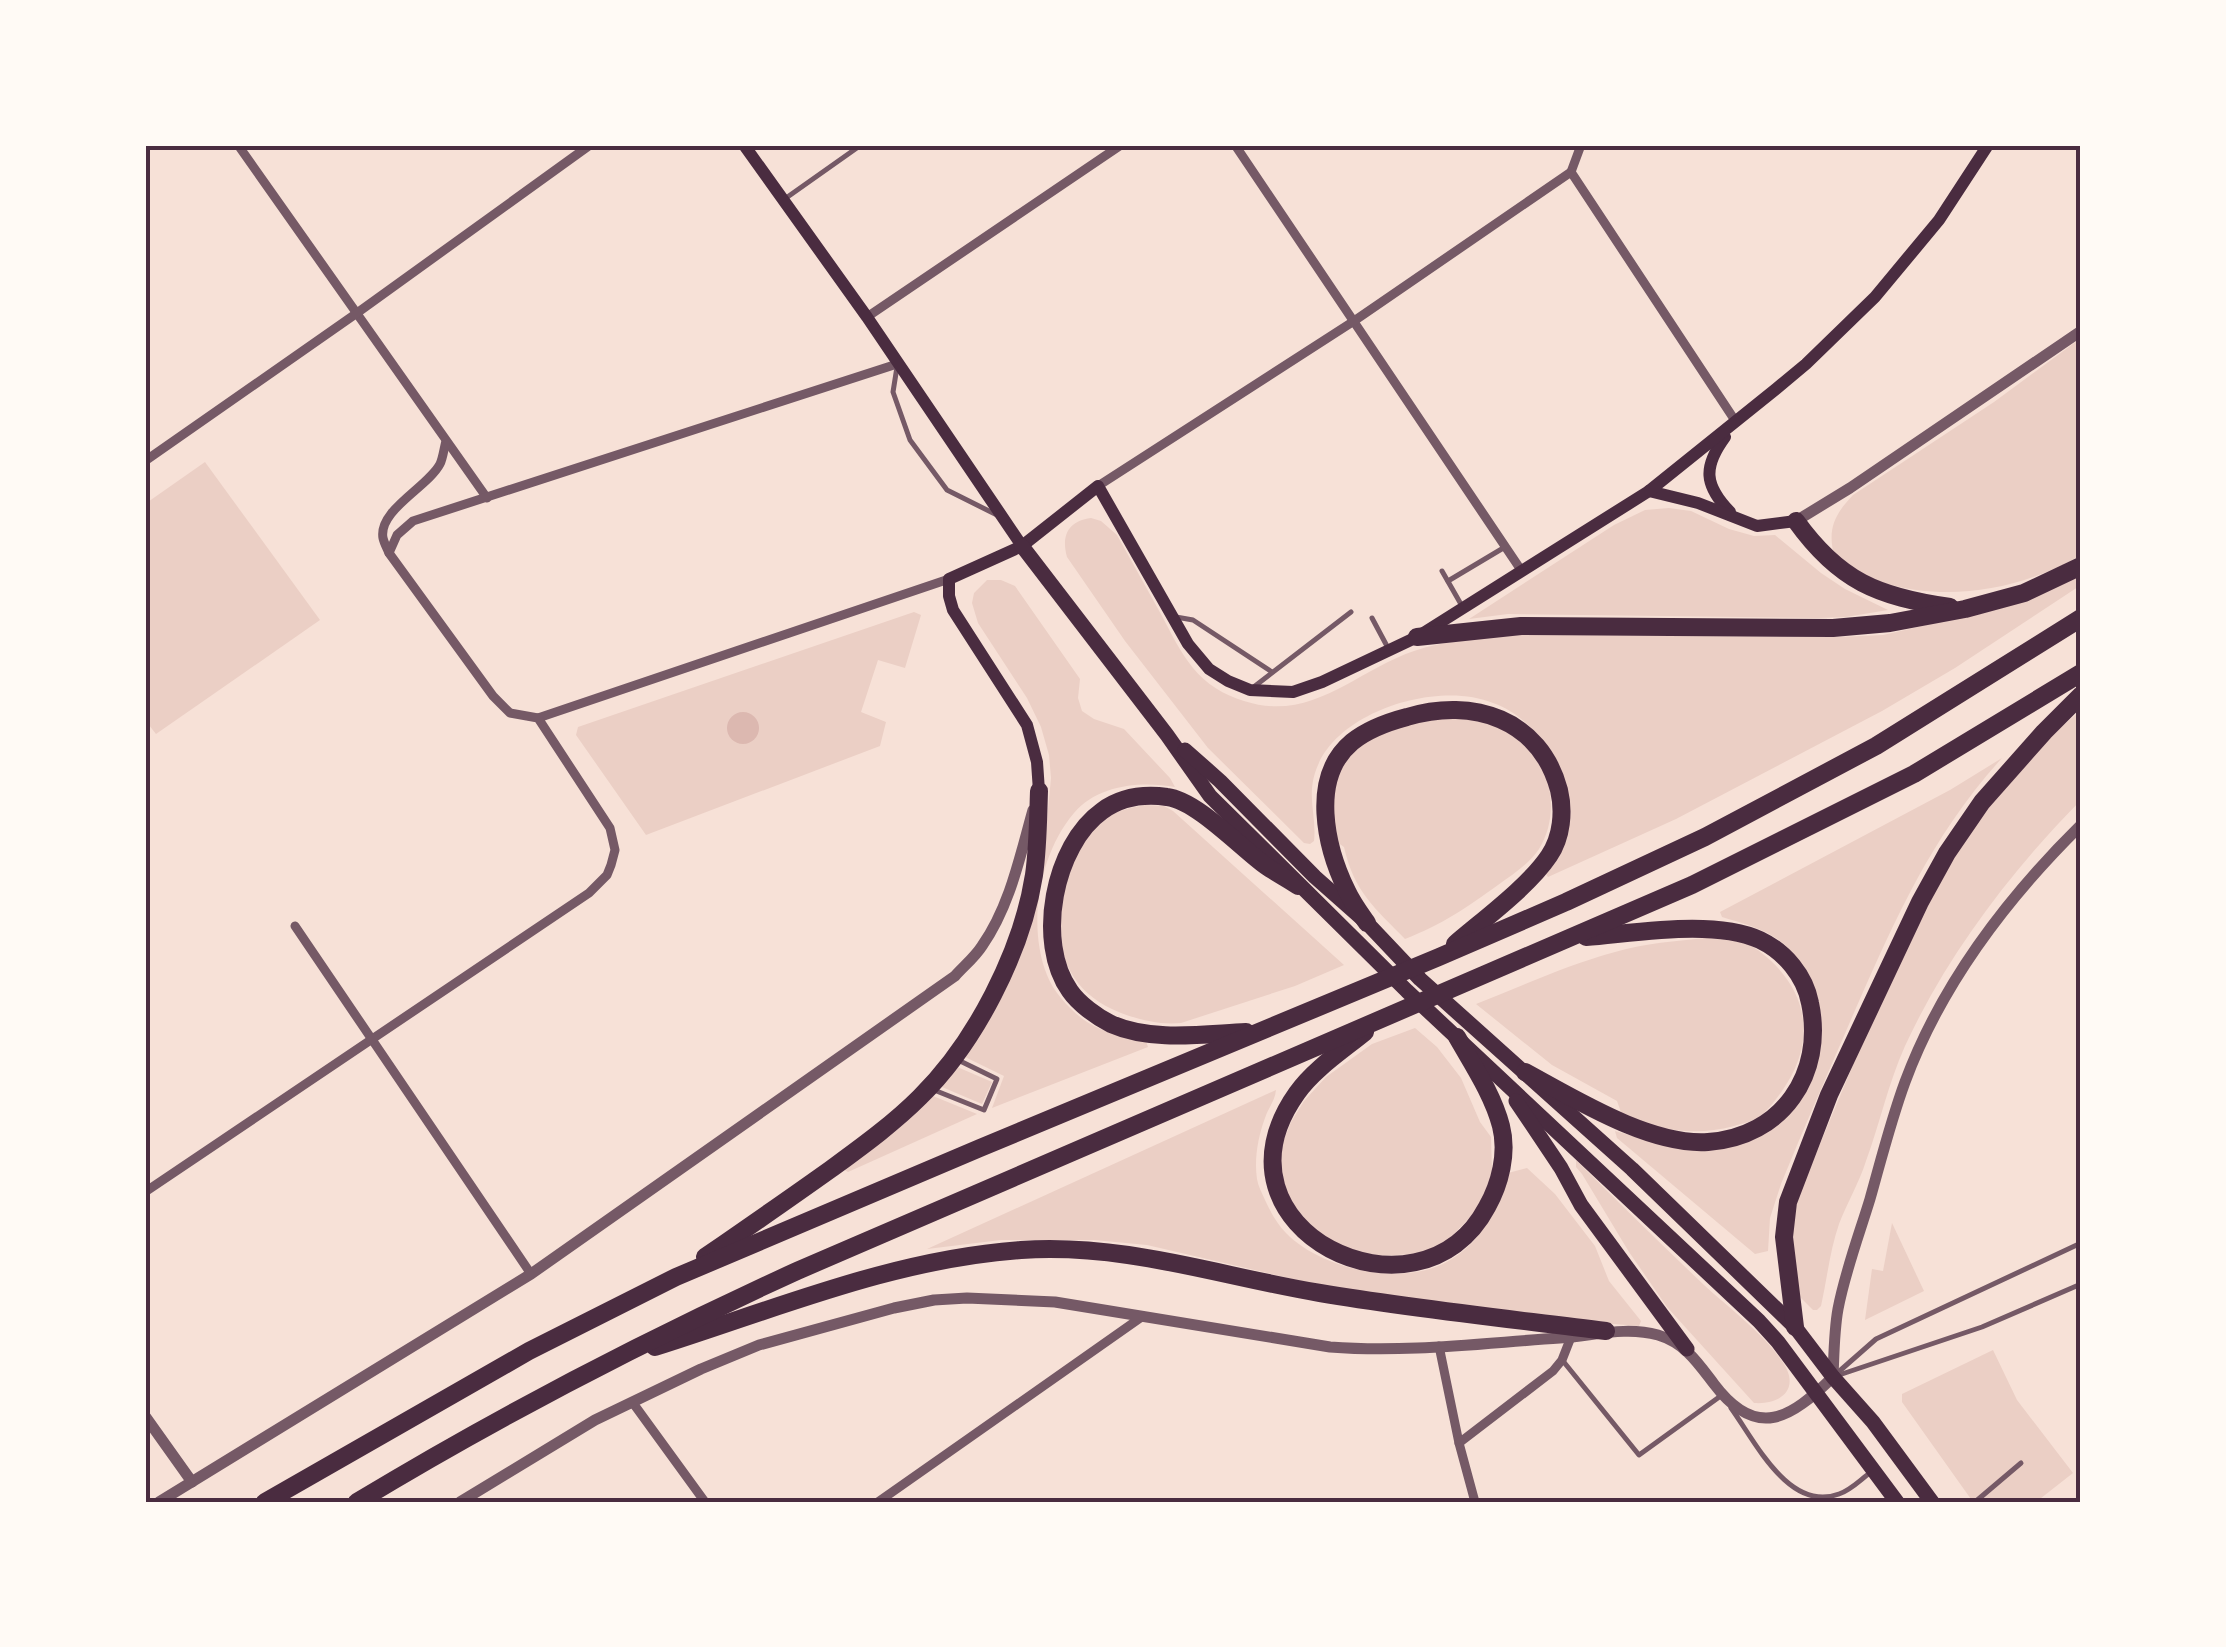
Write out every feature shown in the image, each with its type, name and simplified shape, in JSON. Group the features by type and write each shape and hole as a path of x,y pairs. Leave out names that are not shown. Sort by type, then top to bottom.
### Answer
{"highway":[{"path":"1796,520 1817,550 1853,578 1914,602 1965,609"},
{"path":"1417,638 1521,626 1833,628 1890,623 1965,609 2024,592 2081,566"},
{"path":"265,1502 529,1350 676,1278 1439,957 1706,837 1876,746 2081,618"},
{"path":"357,1502 434,1455 598,1366 797,1271 1692,885 1914,774 2081,673"},
{"path":"1795,1328 1784,1238 1788,1202 1829,1095 1947,853 1982,802 2081,696"},
{"path":"1367,923 1348,894 1332,853 1326,820 1326,791 1335,765 1349,744 1390,722 1431,712 1478,712 1506,720 1527,734 1556,779 1562,801 1560,832 1550,854 1531,877 1439,957"},
{"path":"676,1278 866,1143 929,1088 954,1058 989,1001 1021,927 1036,861 1039,792"},
{"path":"1262,1031 1166,1035 1137,1033 1108,1023 1070,990 1058,964 1052,916 1056,889 1074,842 1087,824 1104,809 1136,796 1170,797 1190,806 1298,886"},
{"path":"1525,1072 1634,1127 1673,1138 1710,1142 1760,1128 1780,1113 1798,1091 1808,1070 1815,1039 1808,990 1794,968 1762,940 1723,930 1692,929 1571,938"},
{"path":"1381,1019 1299,1090 1275,1136 1272,1160 1276,1188 1285,1209 1301,1229 1348,1258 1406,1264 1428,1260 1466,1237 1481,1220 1494,1195 1502,1168 1501,1125 1457,1037"},
{"path":"598,1366 816,1292 907,1266 1022,1250 1122,1253 1318,1293 1606,1331"}],"main road":[{"path":"1039,792 1037,762 1027,725 954,610 949,579 1022,546 1098,486 1188,644 1208,669 1250,690 1293,692 1322,682 1417,638 1650,491 1736,422 1806,364 1875,297 1940,220 1988,145"},
{"path":"750,147 1022,546 1210,796 1298,886 1732,1293 1778,1342 1897,1502"},
{"path":"1735,517 1716,497 1709,467 1716,449 1736,422"},
{"path":"1650,491 1680,497 1757,526 1796,520"},
{"path":"1167,734 1367,923 1420,979 1632,1169 1795,1328 1873,1422 1932,1502"},
{"path":"1500,1077 1581,1204 1688,1349"}],"street":[{"path":"238,145 487,498"},
{"path":"145,461 590,145"},
{"path":"867,317 1121,145"},
{"path":"1235,145 1521,570"},
{"path":"1098,486 1354,321 1571,172 1581,145"},
{"path":"1571,172 1736,422"},
{"path":"1796,520 1850,488 2081,330"},
{"path":"389,552 397,535 412,522 897,364"},
{"path":"446,441 440,464 390,514 383,538 389,552 493,696 510,713 538,718 949,579"},
{"path":"145,1192 589,893 607,875 614,850 610,828 538,718"},
{"path":"158,1502 531,1274 954,976 981,949 996,924 1039,792"},
{"path":"460,1502 595,1420 701,1368 759,1345 934,1300 1055,1302 1330,1347 1376,1350 1571,1337 1606,1331 1641,1332 1661,1336 1688,1349 1722,1394 1742,1412 1756,1418 1781,1417 1811,1399 1833,1377 1838,1310 1893,1118 1927,1032 1984,938 2081,825"},
{"path":"295,926 531,1274"},
{"path":"878,1502 1143,1316"},
{"path":"1459,1443 1554,1370 1571,1337"},
{"path":"1439,1346 1475,1502"},
{"path":"632,1402 705,1502"},
{"path":"145,1416 192,1482"}],"lane":[{"path":"783,200 861,145"},
{"path":"897,364 893,392 910,440 948,490 1002,517"},
{"path":"1448,581 1505,547"},
{"path":"1442,571 1463,609"},
{"path":"1250,690 1352,612"},
{"path":"1173,616 1193,620 1272,672"},
{"path":"1372,618 1390,650"},
{"path":"929,1088 984,1110 997,1079 954,1058"},
{"path":"1833,1377 1876,1339 2081,1243"},
{"path":"1833,1377 1982,1327 2081,1284"},
{"path":"1562,1360 1640,1455 1722,1394 1778,1475 1802,1494 1814,1498 1837,1495 1873,1470"},
{"path":"1975,1502 2021,1463"}],"shaded area":[{"path":"2081,338 2081,555 2022,581 1958,592 1894,586 1835,559 1834,524 1853,495 1994,402"},
{"path":"205,462 320,620 156,734 145,720 145,504"},
{"path":"1645,510 1691,511 1754,536 1775,535 1845,589 1888,610 1818,618 1508,614 1469,619 1614,525"},
{"path":"1091,518 1117,535 1198,674 1229,696 1268,706 1312,700 1393,660 1451,642 1513,635 1883,635 1953,619 2081,570 2081,585 1882,711 1676,819 1548,877 1545,873 1560,781 1556,763 1541,738 1517,716 1471,697 1421,698 1370,715 1348,729 1330,745 1318,765 1312,795 1314,841 1304,843 1208,748 1125,641 1067,557 1068,531 1077,522"},
{"path":"987,580 1015,586 1080,679 1078,698 1082,711 1124,729 1175,787 1120,787 1084,804 1052,849 1040,891 1038,934 1050,982 1081,1018 1115,1034 1146,1041 1148,1047 992,1108 1004,1076 963,1056 990,1009 1045,841 1051,778 1041,727 1027,698 978,623 972,603 974,593"},
{"path":"914,612 921,615 905,668 878,660 861,712 886,722 880,746 646,835 576,735 578,727"},
{"path":"2081,710 2081,800 1982,916 1922,1012 1899,1060 1863,1169 1839,1224 1821,1306 1813,1310 1797,1294 1790,1268 1795,1204 1860,1048 1935,882 1983,810 2042,744"},
{"path":"743,712 754,717 759,728 754,739 743,744 732,739 727,728 732,717"},
{"path":"1454,714 1501,725 1521,738 1542,765 1551,799 1550,816 1539,849 1520,869 1454,915 1405,939 1367,898 1354,876 1344,847 1337,842 1332,795 1338,774 1361,744 1395,727"},
{"path":"2002,758 1936,846 1902,908 1781,1184 1770,1218 1768,1251 1755,1254 1617,1138 1615,1131 1655,1142 1754,1136 1817,1057 1791,951 1768,933 1722,917 1720,912 1950,790"},
{"path":"1145,805 1164,806 1173,811 1344,965 1295,986 1181,1023 1143,1020 1101,1003 1073,976 1065,959 1059,921 1062,900 1073,862 1089,834 1116,812"},
{"path":"1707,938 1738,940 1759,951 1784,975 1800,1006 1803,1040 1792,1074 1767,1110 1745,1123 1691,1131 1650,1125 1622,1115 1617,1101 1552,1065 1476,1004 1615,952"},
{"path":"1415,1028 1437,1047 1461,1078 1480,1122 1491,1137 1492,1171 1476,1211 1448,1240 1422,1254 1365,1256 1319,1236 1281,1189 1281,1147 1304,1101 1326,1077 1372,1044"},
{"path":"955,1066 992,1082 982,1104 942,1087"},
{"path":"1276,1090 1259,1140 1257,1179 1277,1222 1301,1246 1320,1257 1364,1271 1410,1273 1431,1268 1450,1260 1472,1243 1494,1210 1508,1173 1527,1168 1555,1194 1595,1246 1609,1281 1641,1321 1639,1326 1323,1286 1147,1245 1094,1240 1001,1240 927,1249"},
{"path":"933,1096 977,1114 848,1172 843,1169"},
{"path":"1576,1160 1774,1350 1790,1379 1786,1393 1773,1401 1754,1403 1667,1307 1576,1167"},
{"path":"1892,1223 1924,1291 1865,1320 1872,1269 1883,1271"},
{"path":"1993,1350 2017,1400 2073,1473 2036,1502 1973,1502 1902,1402 1902,1394"}]}
